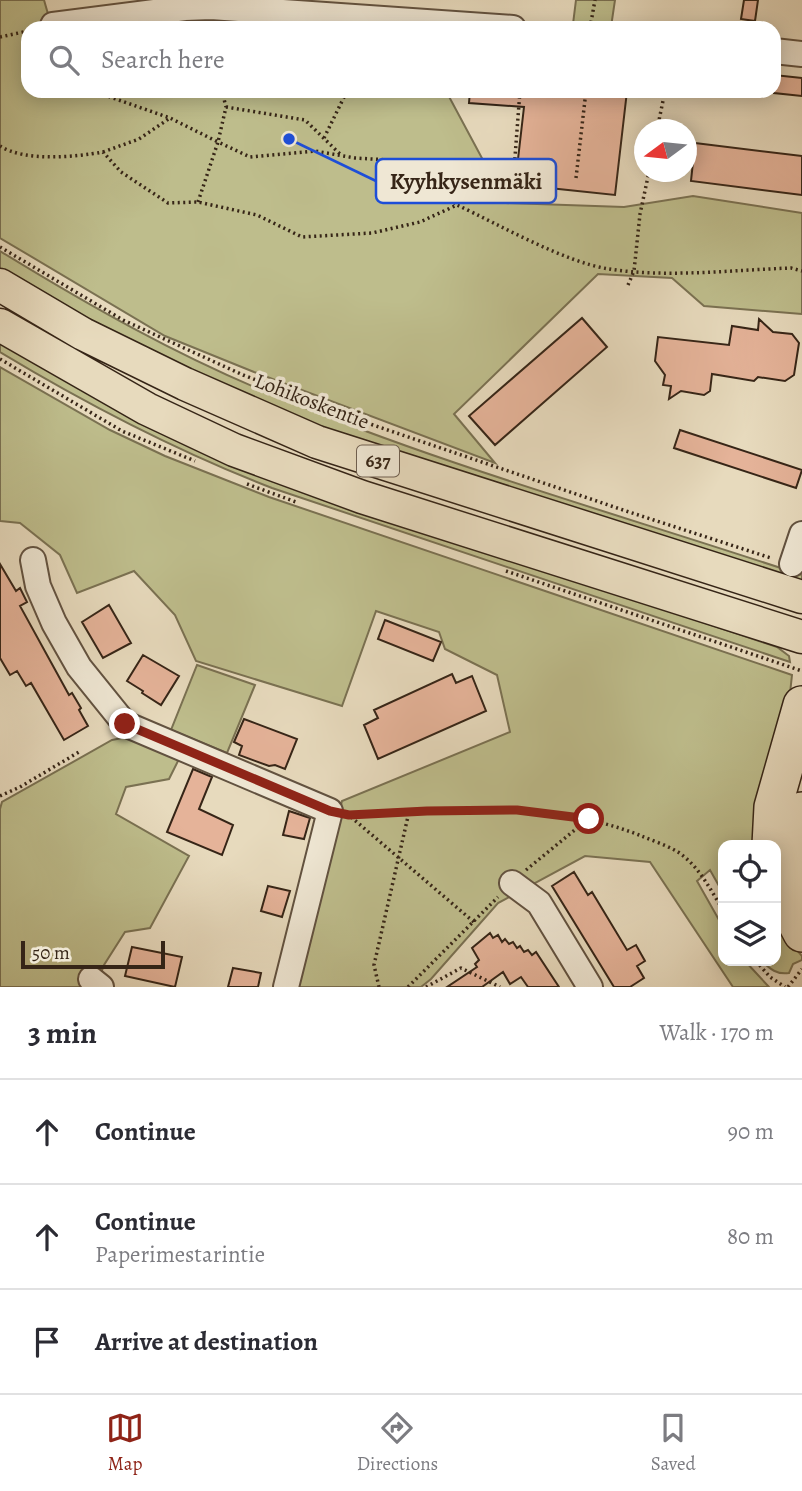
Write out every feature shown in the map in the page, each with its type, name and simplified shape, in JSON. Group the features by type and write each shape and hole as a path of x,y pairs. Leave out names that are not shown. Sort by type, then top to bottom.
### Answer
{"highway":[{"path":"771,840 773,807 802,705"},
{"path":"802,811 797,843 802,882"},
{"path":"781,891 802,933"}],"main road":[{"name":"Lohikoskentie","path":"0,285 83,334 185,384 317,442 802,597"},
{"name":"637","path":"0,325 147,409 234,450 362,497 802,637"}],"street":[{"path":"84,21 211,7 412,21"},
{"path":"781,52 802,54"},
{"path":"792,564 802,534"},
{"path":"33,560 37,586 59,632 79,667 125,724 339,813 286,987"},
{"path":"512,883 539,903 590,987"}],"path":[{"path":"591,21 595,0"},
{"path":"0,37 21,32"},
{"path":"108,98 170,118 250,157 315,151 341,156 406,161 457,205 571,258 607,269 635,271 791,268 802,271"},
{"path":"198,202 219,142 226,107 224,98"},
{"path":"324,138 344,98"},
{"path":"514,170 519,98"},
{"path":"576,178 585,98"},
{"path":"659,119 664,98"},
{"path":"226,107 305,120 341,156"},
{"path":"0,146 9,152 68,158 103,152 139,139 170,118"},
{"path":"103,152 121,172 168,203 198,202 257,215 302,237 372,233 420,222 457,205"},
{"path":"628,285 635,271 640,214 647,182"},
{"name":"Lohikoskentie","path":"0,247 122,320 243,375 398,434 626,512 792,564"},
{"path":"0,796 79,752"},
{"path":"339,813 517,810 589,819 617,826 678,852 703,876 719,903"},
{"path":"379,987 374,965 409,811"},
{"path":"339,813 399,857 475,923"},
{"path":"411,986 512,883 589,819"},
{"path":"761,966 787,987 802,969"},
{"path":"426,987 461,968 500,987"}],"shaded area":[{"path":"0,0 44,0 50,21 21,21 21,98 450,98 506,203 624,207 693,196 802,213 802,314 704,306 672,278 598,274 454,414 495,463 165,336 0,238"},
{"path":"576,0 615,0 612,21 573,21"},
{"path":"213,15 299,21 152,21"},
{"path":"0,251 133,328 201,363 271,394 468,467 802,575 802,586 395,455 270,408 189,373 55,301 0,269"},
{"path":"0,342 460,541 777,647 789,656 790,662 237,474 167,443 66,390 0,352"},
{"path":"0,367 110,430 165,456 269,497 792,675 760,840 718,840 718,884 710,870 697,881 718,918 718,964 650,862 585,856 498,903 421,987 295,987 342,801 510,732 497,675 445,649 439,632 376,611 342,706 196,661 175,615 134,571 77,593 60,555 20,523 0,521"},
{"path":"197,665 255,685 227,753 171,730"},
{"path":"127,737 180,757 169,779 126,787 116,814 189,856 150,928 125,932 104,965 96,987 0,987 2,802 112,740"},
{"path":"781,923 802,960 793,964 789,973 774,971 768,967 781,966"},
{"path":"719,966 750,966 769,987 733,987"}],"building":[{"path":"744,0 758,0 755,21 741,19"},
{"path":"781,76 802,78 802,96 781,94"},
{"path":"469,98 626,98 615,195 521,185 522,169 517,168 524,107 469,103"},
{"path":"697,143 802,156 802,195 697,182"},
{"path":"582,318 607,347 495,445 469,416"},
{"path":"759,319 773,332 792,334 799,343 794,375 785,381 758,377 754,381 712,374 710,391 704,395 681,391 669,399 671,386 663,385 665,375 655,361 658,337 729,345 732,326 758,330"},
{"path":"680,430 802,470 796,488 674,448"},
{"path":"0,564 16,591 20,588 27,602 20,606 69,695 72,693 81,708 79,710 88,726 64,740 31,683 26,686 17,671 10,675 0,658"},
{"path":"109,605 131,643 103,658 82,622"},
{"path":"385,620 441,642 433,661 378,639"},
{"path":"143,655 179,676 161,705 127,681"},
{"path":"452,674 456,683 472,676 486,711 378,759 364,725 378,718 374,710"},
{"path":"244,719 297,739 285,769 239,755 242,746 234,742"},
{"path":"193,769 212,777 199,809 233,825 222,855 167,832"},
{"path":"289,811 310,818 304,839 283,835"},
{"path":"574,872 588,895 592,892 627,950 636,945 645,961 637,966 644,978 630,987 614,987 552,886"},
{"path":"268,886 290,891 282,917 261,911"},
{"path":"490,933 493,938 498,935 502,942 505,939 509,944 513,942 524,952 528,950 532,955 536,952 559,987 528,987 521,977 510,984 503,972 482,987 447,987 477,967 475,964 479,960 472,948"},
{"path":"132,947 182,957 175,987 125,976"},
{"path":"233,968 261,973 258,987 228,987"}],"place":[{"name":"Kyyhkysenmäki","path":"289,139"}],"route":[{"path":"125,724 186,748 312,805 349,815 517,810 589,819"}]}
